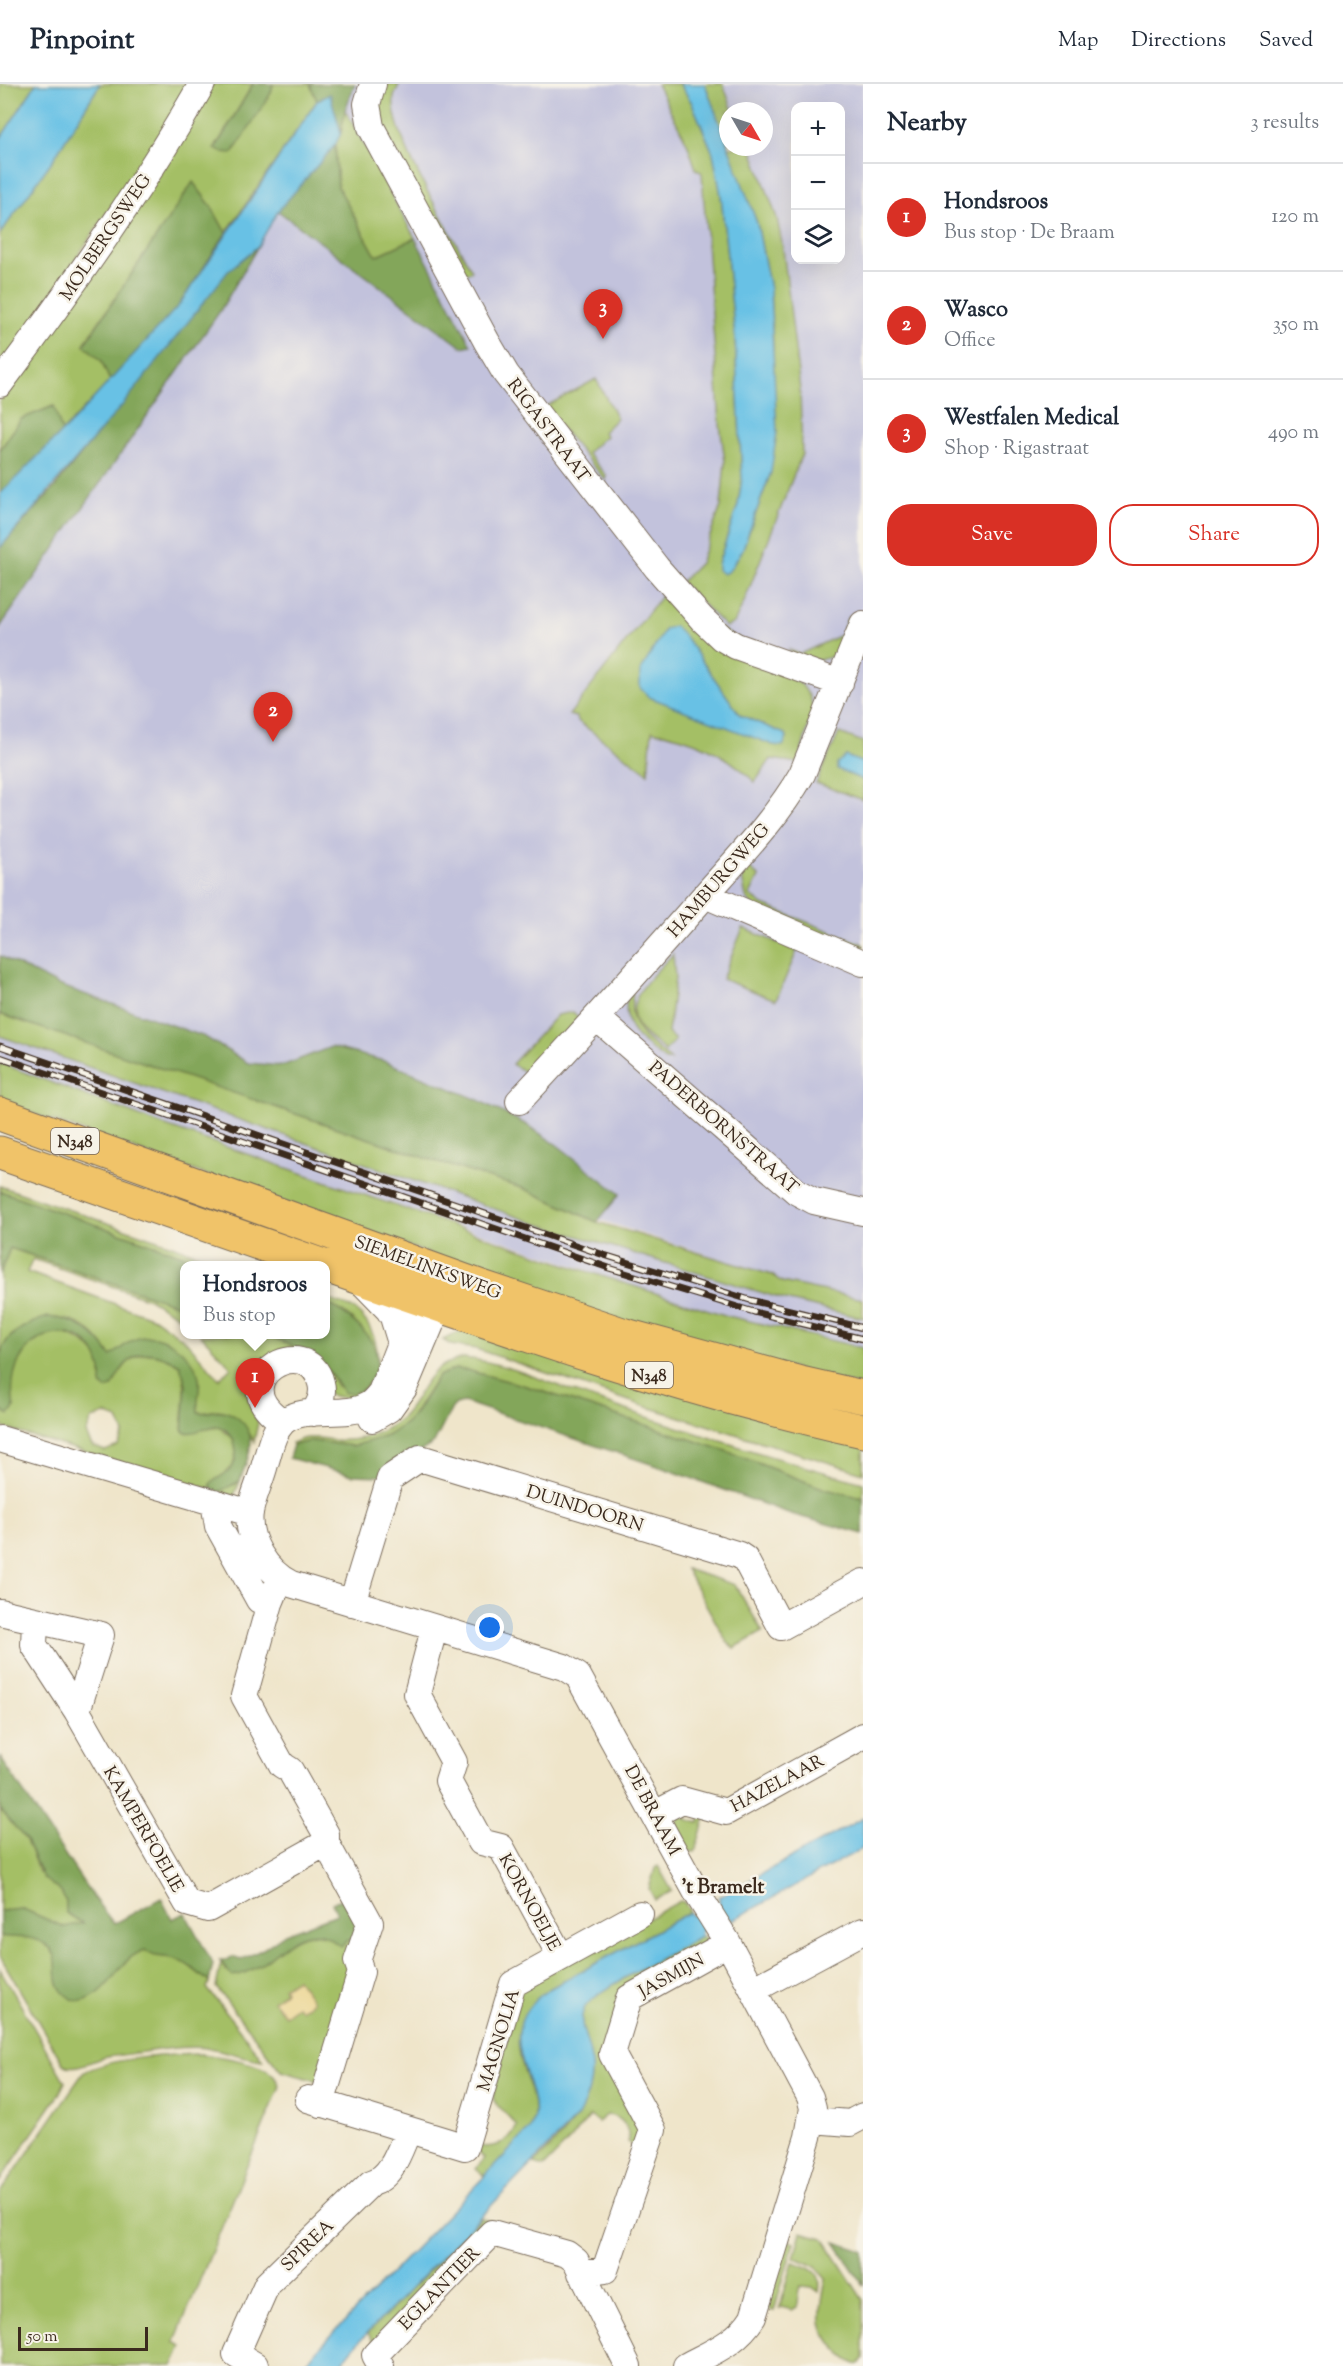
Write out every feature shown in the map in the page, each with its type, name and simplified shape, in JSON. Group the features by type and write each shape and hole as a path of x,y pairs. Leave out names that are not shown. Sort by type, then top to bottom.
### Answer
{"main road":[{"name":"SIEMELINKSWEG","path":"0,1114 625,1335 801,1383 863,1397"},
{"name":"SIEMELINKSWEG","path":"0,1154 310,1261"},
{"name":"SIEMELINKSWEG","path":"330,1268 609,1363 788,1414 863,1431"}],"street":[{"name":"MOLBERGSWEG","path":"0,384 49,320 160,158 202,84"},
{"name":"RIGASTRAAT","path":"373,84 368,104 371,127 487,342 528,405 657,568 710,628 736,646 840,683"},
{"name":"HAMBURGWEG","path":"519,1101 597,1018 793,791 863,624"},
{"path":"705,895 863,963"},
{"name":"PADERBORNSTRAAT","path":"597,1018 797,1192 813,1201 863,1212"},
{"path":"313,1413 332,1423 364,1424 389,1410 404,1388 428,1301 440,1271"},
{"path":"357,1277 393,1317 400,1341"},
{"path":"313,1413 318,1407 322,1393 320,1378 310,1366 296,1360 281,1361 268,1369 260,1389 263,1404 284,1422 297,1416 313,1413 361,1408 373,1401 381,1392 400,1341 428,1301"},
{"name":"DE BRAAM","path":"284,1422 274,1433 250,1513 251,1530 264,1562 280,1579 303,1589 564,1667 578,1676 698,1895 725,1937 810,2097 813,2108 812,2120 753,2317 732,2342 686,2366"},
{"path":"0,1439 250,1513"},
{"name":"DUINDOORN","path":"352,1603 390,1478 420,1458 740,1555 745,1559 781,1627 863,1582"},
{"path":"214,1502 218,1526 229,1547 259,1599 270,1604"},
{"path":"280,1579 270,1604 244,1696 282,1765 290,1770 326,1834 326,1843 370,1923 357,1961 361,1972 315,2102 408,2131"},
{"path":"0,1612 101,1635 77,1711"},
{"name":"KAMPERFOELIE","path":"35,1621 34,1645 77,1711 187,1903 208,1909 326,1843"},
{"name":"KORNOELJE","path":"434,1629 417,1694 454,1762 448,1781 481,1842 501,1847 561,1957"},
{"name":"HAZELAAR","path":"655,1814 682,1800 726,1812 863,1736"},
{"name":"MAGNOLIA","path":"408,2131 465,2147 513,1984 640,1914"},
{"path":"753,1990 863,1931"},
{"name":"JASMIJN","path":"582,2273 605,2270 652,2130 612,2054 629,1998 725,1937"},
{"path":"812,2120 850,2123 863,2116"},
{"name":"SPIREA","path":"255,2366 236,2354 267,2284 371,2183 378,2181 390,2169 408,2131"},
{"name":"EGLANTIER","path":"381,2366 375,2355 492,2233 567,2254 576,2261 628,2366"}],"shaded area":[{"path":"355,84 863,84 863,1299 782,1282 772,1275 568,1210 0,1013 0,627 220,311 278,211 345,110"},
{"path":"0,1036 532,1222 789,1301 863,1318 863,1348 728,1316 657,1294 163,1125 0,1063"}],"green space":[{"path":"0,84 36,84 0,139"},
{"path":"100,84 194,84 0,371 0,234 54,158"},
{"path":"211,84 253,84 215,148 271,93 273,84 310,84 317,101 226,233 211,206 193,183 84,344 101,360 110,381 62,432 53,406 21,419 0,450 0,401 60,317"},
{"path":"253,84 273,84 271,93 233,153 215,149"},
{"path":"310,84 355,84 345,110 341,133 330,94 317,101"},
{"path":"386,84 399,84 394,97 395,113 401,134 437,210 472,271 464,275 379,123 377,109"},
{"path":"657,84 680,84 692,103 713,153 721,195 735,337 742,478 738,505 718,564 729,571 742,551 771,472 773,345 770,289 757,223 731,156 754,156 777,218 783,248 800,390 802,454 744,602 734,623 726,627 681,582 700,563 721,506 725,462 720,425 702,173 696,169 687,143"},
{"path":"705,84 723,84 730,102 719,102 719,122"},
{"path":"345,110 415,238 376,256 338,187 335,145 341,133"},
{"path":"335,145 338,187 376,256 415,238 471,345 462,347 278,211"},
{"path":"193,182 211,206 226,233 179,305 110,381 101,360 84,345"},
{"path":"258,246 220,311 0,627 0,548 55,487 229,269"},
{"path":"596,379 617,418 603,432 606,436 587,453 606,475 606,481 546,410 548,405"},
{"path":"54,406 62,432 0,494 0,450 21,419"},
{"path":"666,590 802,685 810,697 813,709 798,763 771,759 755,782 732,763 708,748 681,737 652,731 648,773 579,722 576,717 569,715","holes":["674,627 686,638 740,715 785,734 787,738 640,672"]},
{"path":"848,617 852,619 845,643 835,654 815,660 793,656 789,650 800,654 841,635"},
{"path":"839,733 863,742 863,763 846,756 848,774 863,780 863,800 816,783"},
{"path":"749,868 759,877 750,895 763,905 863,944 863,954 755,910 746,897 742,878"},
{"path":"743,928 797,951 776,1000 722,979"},
{"path":"673,954 675,978 668,1033 675,1040 665,1051 640,1029 634,1019 634,1008 642,988"},
{"path":"0,956 56,984 205,1037 248,1063 282,1066 331,1047 384,1061 476,1099 527,1125 556,1144 620,1194 597,1222 525,1189 429,1159 0,1014"},
{"path":"628,992 633,995 632,1016 641,1033 671,1060 665,1060 647,1046 629,1025 626,1005"},
{"path":"573,1012 579,1018 531,1073 512,1064 557,1015"},
{"path":"0,1014 429,1159 525,1189 597,1222 772,1275 782,1282 863,1299 863,1318 789,1301 532,1222 0,1036"},
{"path":"0,1063 163,1125 564,1264 728,1316 863,1348 863,1387 643,1329 0,1102"},
{"path":"0,1186 218,1261 200,1261 0,1191"},
{"path":"0,1191 200,1261 180,1261 180,1306 10,1248 0,1274"},
{"path":"10,1248 180,1306 180,1318 149,1299 33,1259 27,1272 154,1318 180,1336 180,1339 185,1340 219,1379 231,1367 205,1339 280,1339 298,1347 317,1360 337,1386 359,1392 370,1381 375,1368 375,1355 362,1329 351,1318 330,1306 330,1300 353,1309 366,1322 377,1352 377,1368 373,1382 364,1393 350,1398 330,1395 314,1361 250,1379 249,1400 258,1423 254,1442 244,1426 230,1414 218,1410 198,1412 188,1357 157,1338 142,1338 134,1341 111,1356 90,1331 78,1324 52,1318 40,1320 17,1332 7,1341 0,1353 0,1274"},
{"path":"330,1306 349,1318 370,1340 377,1356 376,1370 364,1388 345,1393 324,1367 293,1346 276,1339 330,1339"},
{"path":"48,1317 77,1324 99,1340 111,1356 130,1342 143,1337 161,1339 178,1348 197,1371 199,1379 198,1412 229,1413 246,1426 251,1441 249,1456 240,1481 219,1492 211,1489 211,1483 226,1474 233,1466 236,1453 234,1440 221,1428 210,1427 191,1432 183,1431 186,1384 180,1365 157,1354 147,1353 131,1359 124,1366 112,1387 106,1389 101,1384 101,1368 92,1348 79,1338 63,1334 47,1336 31,1345 20,1360 13,1381 14,1408 9,1415 0,1409 1,1352 4,1345 20,1329"},
{"path":"464,1329 863,1442 863,1473 641,1405 476,1349 451,1345 443,1340"},
{"path":"52,1332 60,1333 89,1346 101,1366 102,1386 112,1387 125,1366 139,1355 157,1355 180,1365 185,1389 182,1429 185,1433 219,1427 234,1439 236,1453 233,1466 211,1487 234,1485 240,1481 234,1496 4,1428 0,1423 0,1409 9,1415 14,1408 8,1382 12,1360 26,1343","holes":["105,1414 118,1419 124,1433 118,1446 105,1451 92,1446 86,1433 92,1419"]},
{"path":"464,1358 515,1370 698,1434 863,1483 863,1498 825,1489 723,1450 526,1386 466,1370 455,1369 438,1376 411,1418 395,1432 379,1439 353,1446 312,1441 293,1445 292,1443 297,1440 308,1438 356,1439 384,1430 402,1417 438,1369"},
{"path":"455,1369 526,1386 723,1450 825,1489 863,1498 863,1534 791,1514 669,1470 464,1402 452,1408 434,1443 381,1476 352,1475 289,1458 293,1445 312,1441 353,1446 387,1436 406,1423 416,1412 438,1376"},
{"path":"686,1569 735,1585 763,1632 734,1648 727,1642"},
{"path":"0,1757 93,1897 114,1924 161,1898 172,1919 185,1913 213,1964 209,1982 182,1962 172,1958 154,1956 145,1950 128,1960 96,1995 78,2001 61,1990 57,1981 55,1956 49,1947 37,1940 0,1936 0,1911 23,1909 64,1927 83,1923 66,1913 66,1902 61,1892 43,1878 26,1840 0,1809"},
{"path":"689,1808 686,1819 699,1823 704,1811 707,1811 695,1852 687,1851 675,1829 678,1815"},
{"path":"0,1809 26,1840 39,1872 61,1892 66,1902 66,1913 84,1923 64,1927 23,1909 0,1911"},
{"path":"658,1866 672,1891 655,1900 649,1889 655,1868"},
{"path":"345,1897 360,1924 355,1941 347,1940 342,1946 321,1934 298,1937 256,1967 232,1976 219,1960 232,1957 241,1960 285,1934 337,1914 332,1903"},
{"path":"680,1901 684,1902 690,1912 549,1989 529,2008 520,2027 518,2045 533,2097 534,2113 530,2129 485,2177 476,2169 484,2158 473,2149 473,2145 487,2147 504,2142 517,2126 493,2097 518,1989"},
{"path":"310,1934 327,1936 339,1945 345,1944 347,1940 355,1941 350,1977 322,2082 281,2071 216,1987 221,1963 226,1971 298,1937"},
{"path":"0,1936 27,1937 41,1941 51,1949 57,1960 57,1975 81,2001 102,1990 128,1960 145,1950 182,1962 209,1982 207,1988 263,2060 196,2047 107,2057 73,2067 63,2064 0,1956"},
{"path":"702,1936 711,1944 623,1995 605,2055 645,2129 639,2152 628,2142 628,2132 621,2120 607,2115 598,2122 590,2116 544,2167 534,2164 569,2127 585,2101 590,2086 589,2051 582,2023 585,2007 621,1980"},
{"path":"0,1969 65,2082 0,2181"},
{"path":"201,2054 238,2060 257,2066 274,2075 280,2086 174,2343 182,2347 173,2366 0,2366 0,2193 83,2073 108,2063 124,2060"},
{"path":"481,2218 495,2222 376,2345 368,2333"},
{"path":"801,2232 823,2238 863,2300 863,2358 859,2365 841,2354 826,2335 821,2322 821,2312 826,2278 815,2266 794,2257"},
{"path":"785,2239 794,2242 774,2311 770,2310 767,2302"},
{"path":"835,2242 863,2251 863,2285"},
{"path":"793,2262 810,2268 817,2274 819,2292 812,2287 801,2286 798,2291 797,2307 792,2310 781,2307 779,2310"}],"sand":[{"path":"297,1979 313,2001 301,2010 297,2006 285,2015 273,2001 285,1991 283,1988"}],"water":[{"path":"36,84 100,84 54,158 0,234 0,139"},
{"path":"680,84 705,84 719,121 719,156 732,156 757,223 770,289 777,432 771,472 742,551 729,571 723,574 718,570 718,564 738,505 742,478 735,337 721,195 713,153 692,103"},
{"path":"330,94 341,133 335,145 278,211 258,246 229,270 125,402 0,548 0,494 75,419 179,305 317,101"},
{"path":"674,626 686,638 740,715 785,734 787,738 783,746 773,745 649,697 640,688 640,672 665,629"},
{"path":"846,756 863,763 863,780 837,769 837,763"},
{"path":"863,1818 863,1848 731,1921 728,1916 700,1932 702,1936 619,1981 591,2001 584,2009 582,2019 591,2058 591,2076 586,2100 578,2116 353,2348 339,2366 302,2366 530,2129 534,2113 533,2096 519,2043 520,2025 530,2007 549,1989 690,1912 692,1916 720,1901 718,1897"}],"railway":[{"path":"0,1046 604,1255 750,1300 863,1328"},
{"path":"0,1057 609,1268 754,1312 863,1339"}],"place":[{"name":"Westfalen Medical","path":"603,339"},
{"name":"Wasco","path":"273,742"},
{"name":"Hondsroos","path":"255,1408"}],"district":[{"name":"'t Bramelt","path":"723,1886"}]}
